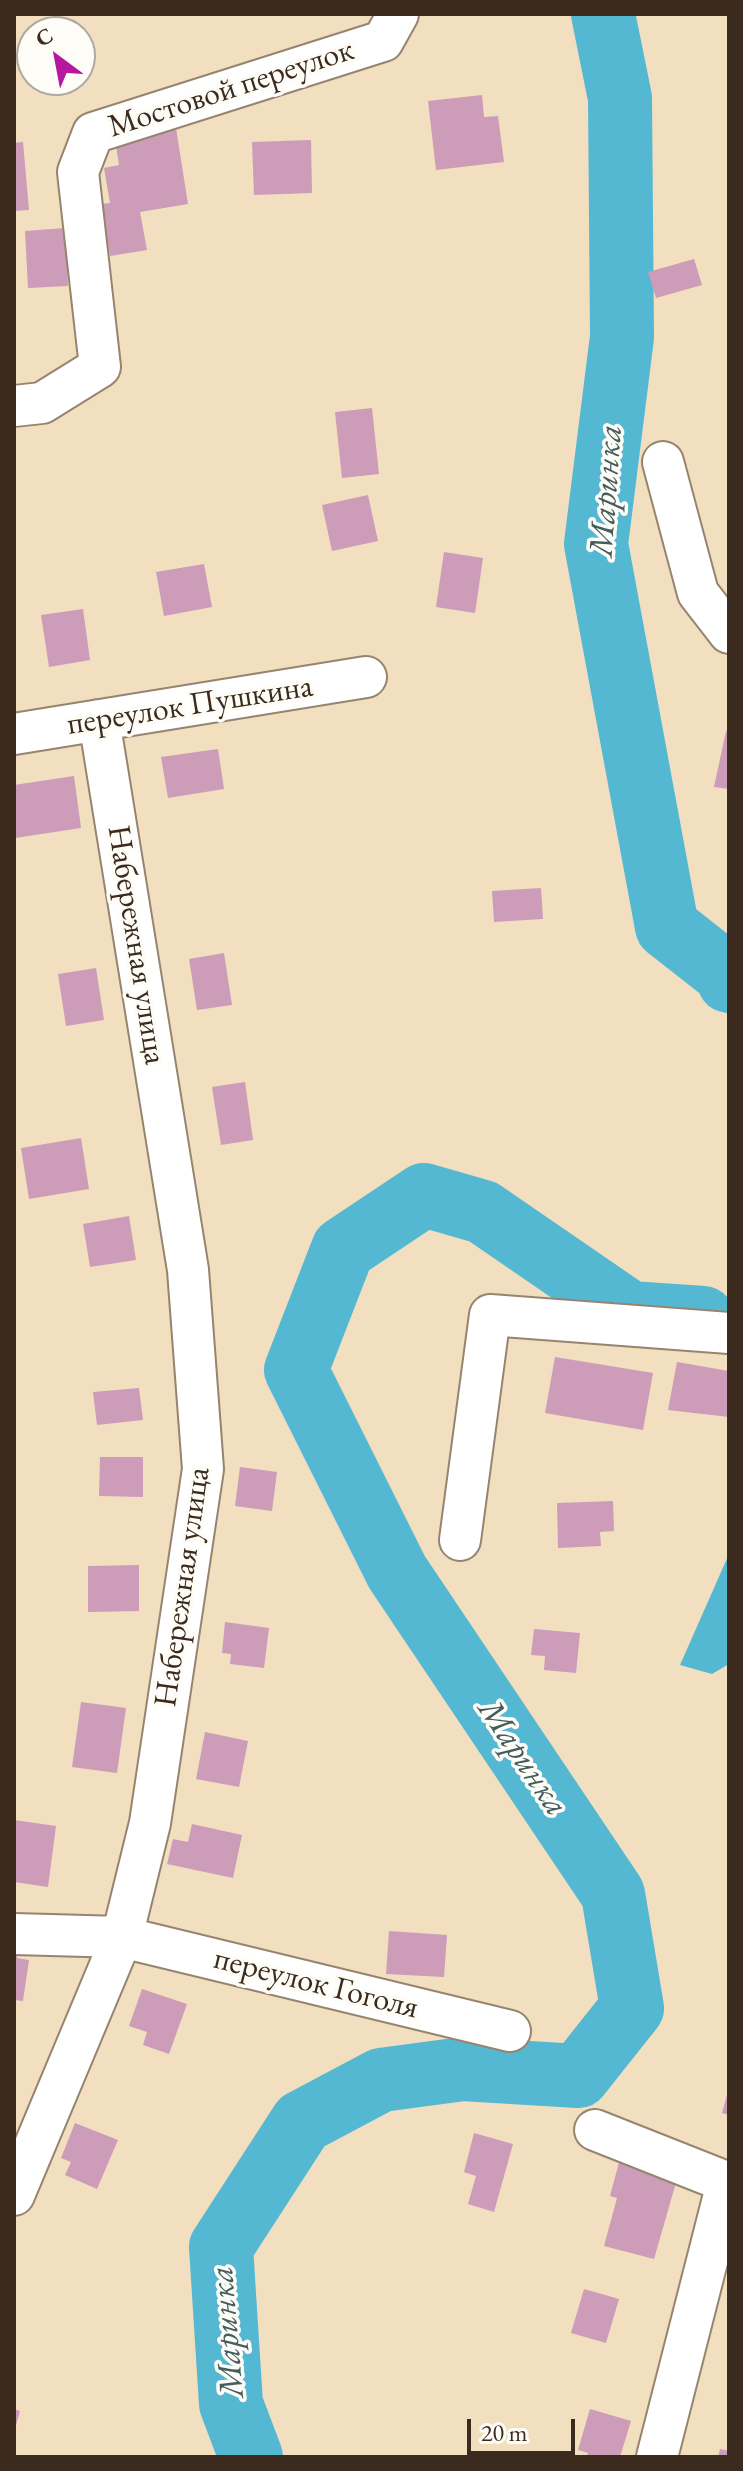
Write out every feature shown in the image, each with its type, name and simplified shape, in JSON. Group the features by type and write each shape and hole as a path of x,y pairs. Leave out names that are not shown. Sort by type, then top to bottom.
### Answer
{"street":[{"name":"Мостовой переулок","path":"14,406 42,403 100,367 78,172 93,133 383,41 398,14"},
{"path":"663,462 698,593 729,633"},
{"name":"переулок Пушкина","path":"14,734 366,677"},
{"name":"Набережная улица","path":"14,2195 122,1937 150,1823 203,1469 188,1270 99,720"},
{"path":"460,1540 490,1315 729,1333"},
{"name":"переулок Гоголя","path":"14,1934 122,1937 510,2031"},
{"path":"595,2130 728,2183 657,2457"}],"water":[{"path":"729,1554 729,1664 712,1674 680,1665"}],"building":[{"path":"482,95 484,117 498,116 504,162 436,170 428,101"},
{"path":"176,128 188,204 140,212 147,250 110,256 101,204 110,203 104,168 119,165 115,139"},
{"path":"311,140 312,193 254,195 252,142"},
{"path":"23,142 29,210 14,211 14,143"},
{"path":"65,228 68,286 28,288 25,231"},
{"path":"694,259 702,285 656,298 648,272"},
{"path":"372,408 379,474 342,478 335,412"},
{"path":"368,495 378,541 332,551 322,505"},
{"path":"444,552 483,558 475,613 436,607"},
{"path":"204,564 212,607 164,616 156,572"},
{"path":"83,609 90,660 49,667 41,615"},
{"path":"726,731 729,732 729,789 714,787"},
{"path":"218,749 224,789 168,798 161,757"},
{"path":"74,776 81,828 15,838 14,785"},
{"path":"541,888 543,919 494,922 492,891"},
{"path":"224,953 232,1005 197,1010 189,959"},
{"path":"96,968 104,1020 66,1026 58,974"},
{"path":"245,1082 253,1140 221,1145 212,1087"},
{"path":"81,1138 89,1189 29,1199 21,1148"},
{"path":"129,1216 136,1260 90,1267 83,1224"},
{"path":"555,1357 653,1373 643,1430 545,1413"},
{"path":"677,1362 729,1371 729,1417 668,1410"},
{"path":"139,1388 143,1420 97,1425 93,1392"},
{"path":"100,1457 143,1457 143,1497 99,1496"},
{"path":"240,1467 277,1472 272,1511 235,1506"},
{"path":"613,1501 614,1531 600,1532 601,1546 558,1548 557,1503"},
{"path":"139,1565 139,1611 88,1612 88,1566"},
{"path":"225,1622 269,1628 264,1668 230,1664 231,1654 222,1653"},
{"path":"534,1629 580,1633 576,1673 544,1670 545,1656 531,1655"},
{"path":"81,1702 126,1708 117,1773 72,1767"},
{"path":"205,1732 248,1741 239,1787 196,1779"},
{"path":"14,1820 56,1826 48,1887 14,1882"},
{"path":"192,1824 242,1835 233,1878 167,1864 173,1839 188,1842"},
{"path":"389,1931 447,1935 444,1977 386,1974"},
{"path":"14,1949 18,1950 17,1958 29,1960 23,2001 14,2000"},
{"path":"142,1989 187,2004 169,2054 143,2045 147,2032 129,2026"},
{"path":"729,2091 729,2115 722,2113"},
{"path":"75,2123 118,2140 97,2189 65,2175 71,2162 61,2158"},
{"path":"474,2133 513,2144 494,2212 468,2204 476,2176 464,2172"},
{"path":"621,2155 679,2172 654,2259 604,2246 617,2198 610,2196"},
{"path":"584,2289 619,2299 606,2343 571,2333"},
{"path":"14,2409 20,2411 15,2429 14,2429"},
{"path":"590,2409 631,2421 620,2457 587,2457 588,2453 578,2450"},
{"path":"720,2449 729,2451 729,2457 718,2457"}],"waterway":[{"name":"Маринка","path":"603,14 620,98 622,337 596,544 667,927 727,974 729,981"},
{"name":"Маринка","path":"251,2457 231,2404 221,2247 302,2122 381,2080 463,2069 578,2076 632,2008 613,1894 397,1572 296,1370 343,1249 424,1195 483,1212 630,1313 703,1318"}]}
